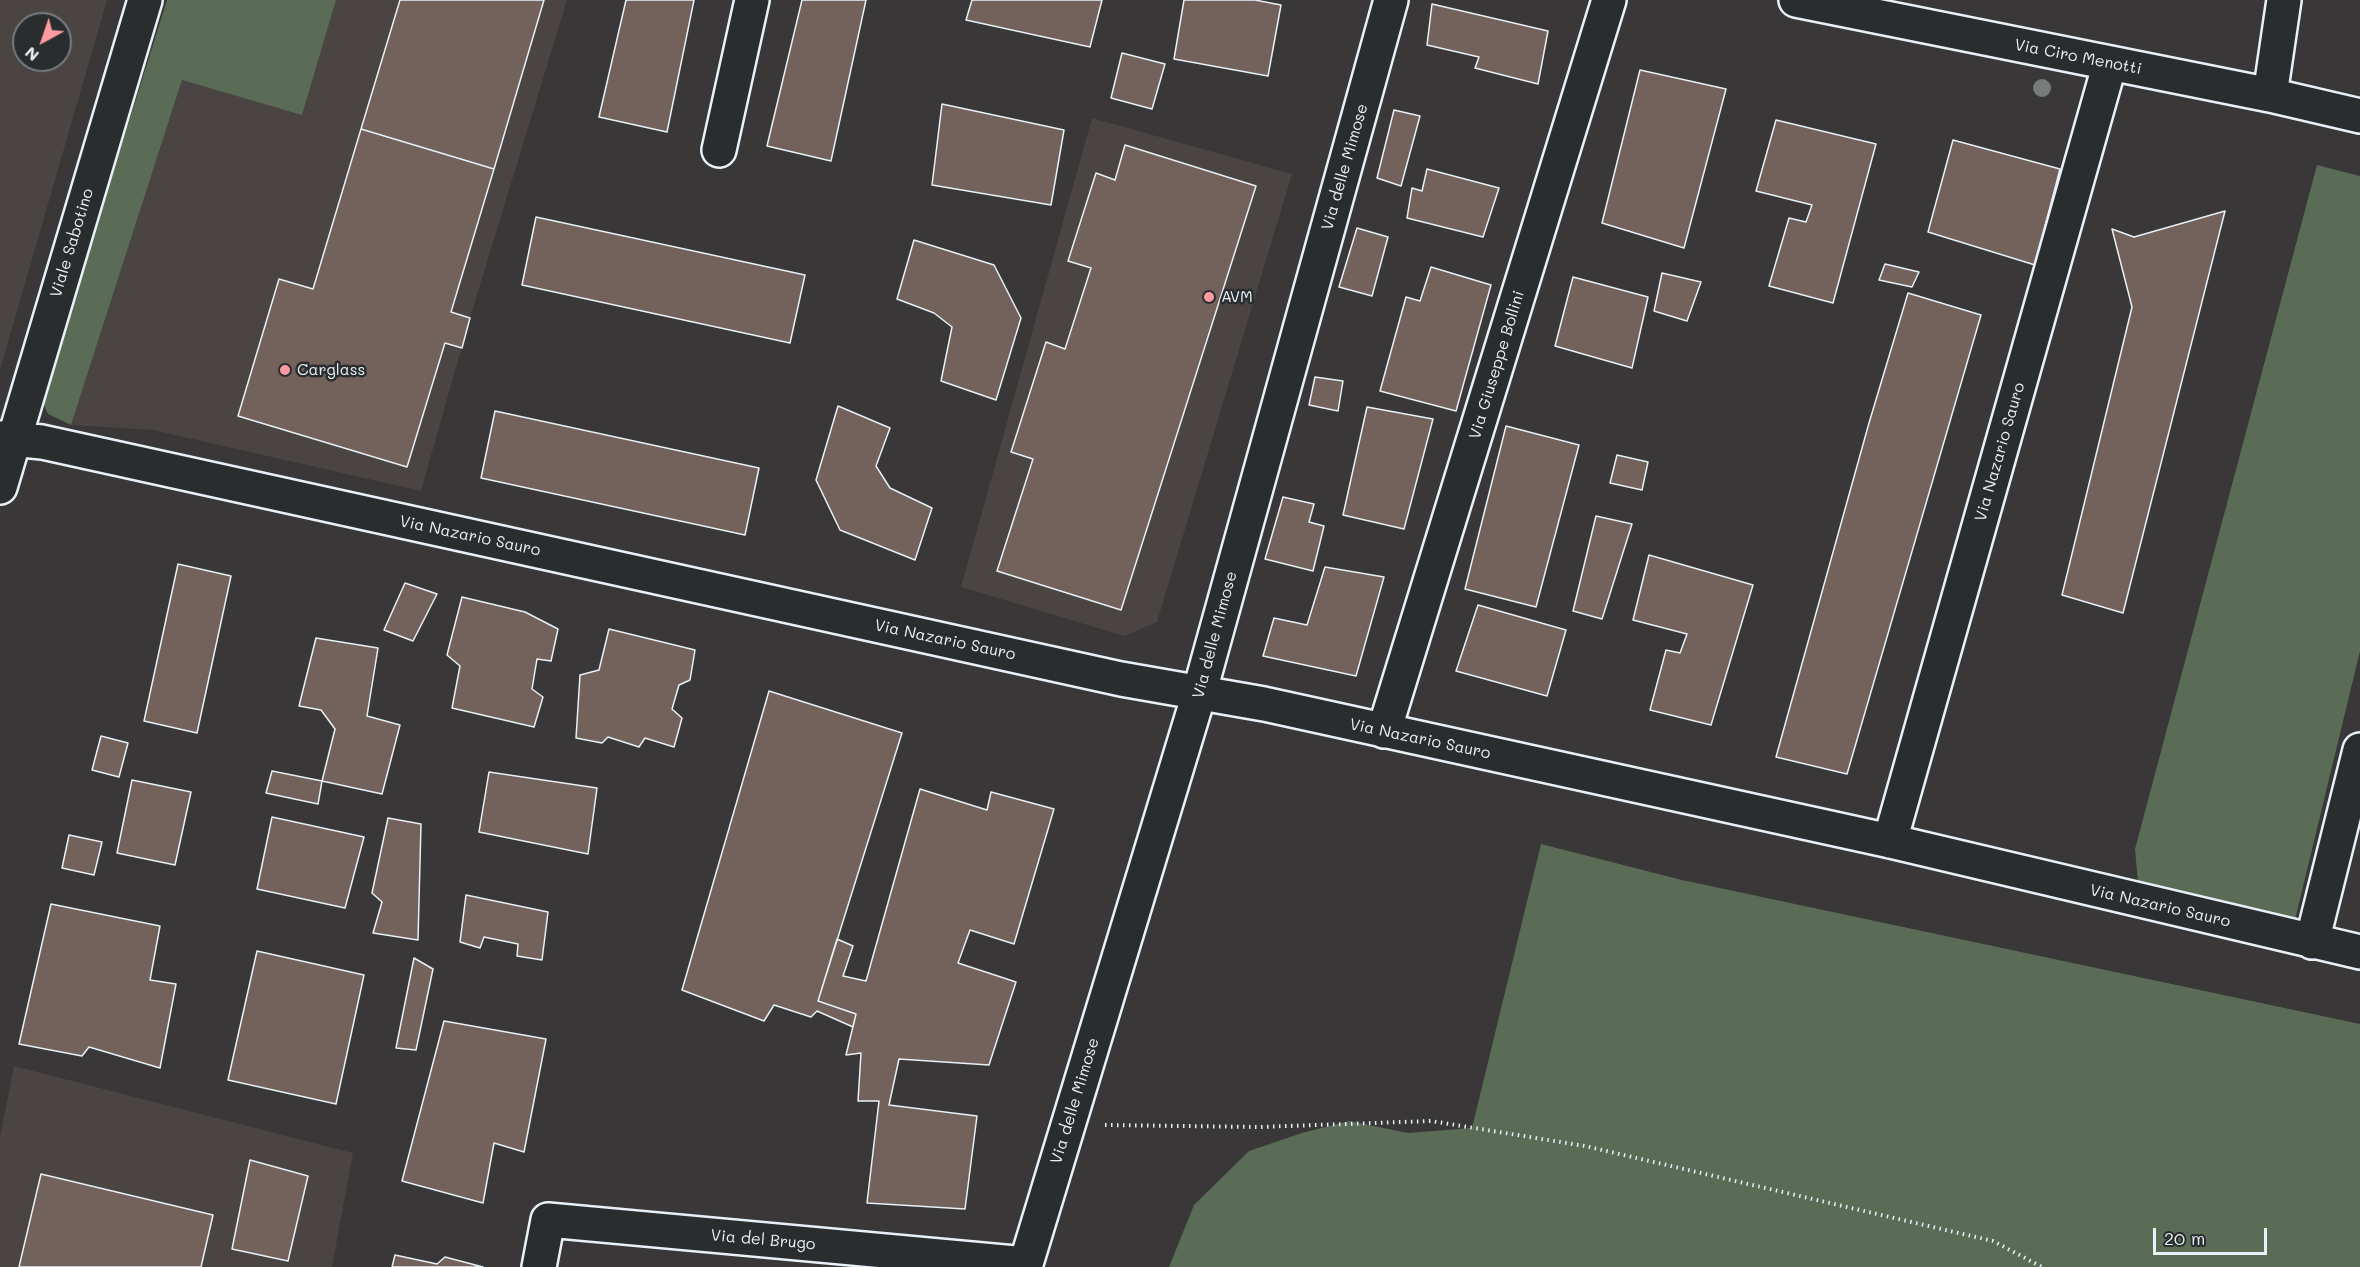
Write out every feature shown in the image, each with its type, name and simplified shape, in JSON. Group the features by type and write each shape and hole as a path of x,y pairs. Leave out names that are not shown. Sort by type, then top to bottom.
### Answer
{"street":[{"name":"Viale Sabotino","path":"0,487 7,439 146,0"},
{"path":"719,150 752,0"},
{"name":"Via delle Mimose","path":"1025,1266 1199,694 1391,0"},
{"name":"Via Giuseppe Bollini","path":"1384,731 1609,0"},
{"name":"Via Ciro Menotti","path":"1796,0 2270,95 2360,116"},
{"path":"2270,95 2284,0"},
{"name":"Via Nazario Sauro","path":"1890,841 2110,63"},
{"name":"Via Nazario Sauro","path":"7,439 42,442 1199,694 1264,704 1890,841 2360,952"},
{"path":"2312,942 2360,750"},
{"name":"Via del Brugo","path":"539,1267 549,1220 1025,1266"}],"path":[{"path":"1068,1125 1259,1127 1431,1121 1585,1146 1993,1241 2042,1267"}],"shaded area":[{"path":"0,0 107,0 0,370"},
{"path":"336,0 567,0 470,318 421,491 153,430 71,425 182,80 302,114"},
{"path":"1092,118 1292,174 1157,622 1124,636 961,587"},
{"path":"14,1066 353,1153 332,1267 0,1267 0,1137"}],"green space":[{"path":"167,0 336,0 302,115 182,80 71,425 48,414 42,400"},
{"path":"2317,165 2360,176 2360,651 2292,932 2139,894 2135,849"},
{"path":"1541,844 1682,880 2360,1024 2360,1267 1169,1267 1194,1205 1249,1151 1302,1133 1349,1121 1408,1133 1472,1128"}],"building":[{"path":"400,0 544,0 494,169 361,129"},
{"path":"626,0 694,0 667,132 599,117"},
{"path":"802,0 866,0 831,161 767,146"},
{"path":"972,0 1102,0 1090,47 966,20"},
{"path":"1184,0 1255,0 1281,5 1268,76 1174,59"},
{"path":"1432,4 1548,31 1538,84 1475,68 1479,57 1427,45"},
{"path":"1122,53 1165,64 1152,109 1111,98"},
{"path":"1640,70 1726,89 1684,248 1602,223"},
{"path":"942,104 1064,130 1051,205 932,185"},
{"path":"1394,110 1420,116 1401,186 1377,178"},
{"path":"1776,120 1876,144 1833,303 1769,286 1789,218 1806,222 1812,205 1756,191"},
{"path":"361,129 494,169 451,312 470,318 462,348 445,343 407,467 238,416 279,279 313,289"},
{"path":"1953,140 2060,169 2035,265 1928,232"},
{"path":"1125,145 1256,186 1121,610 997,571 1033,459 1011,452 1046,342 1065,349 1091,268 1068,261 1096,173 1115,180"},
{"path":"1427,169 1499,188 1483,237 1407,218 1412,188 1422,191"},
{"path":"2225,211 2123,613 2062,595 2132,307 2112,229 2134,237"},
{"path":"536,217 805,275 790,343 522,285"},
{"path":"1357,228 1388,237 1372,296 1339,287"},
{"path":"914,240 994,265 1021,318 996,400 941,381 952,327 934,313 897,299"},
{"path":"1885,264 1919,272 1912,287 1879,280"},
{"path":"1431,267 1491,285 1456,411 1380,391 1406,297 1420,301"},
{"path":"1662,273 1701,282 1687,321 1654,311"},
{"path":"1573,277 1648,297 1632,368 1555,346"},
{"path":"1908,293 1981,315 1847,774 1776,757 1869,423"},
{"path":"1315,377 1343,381 1338,411 1309,405"},
{"path":"838,406 890,428 876,466 890,488 932,508 915,560 840,530 816,480"},
{"path":"1367,407 1433,419 1404,529 1343,515"},
{"path":"495,411 759,468 745,535 481,478"},
{"path":"1506,426 1579,445 1536,607 1465,589"},
{"path":"1617,455 1648,462 1642,490 1610,483"},
{"path":"1283,497 1314,504 1309,522 1324,526 1313,571 1265,559"},
{"path":"1596,516 1632,524 1602,619 1573,611"},
{"path":"1649,555 1753,585 1711,725 1650,710 1666,650 1680,653 1687,634 1633,620"},
{"path":"178,564 231,576 197,733 144,721"},
{"path":"1325,567 1384,577 1356,676 1263,656 1274,618 1307,625"},
{"path":"405,583 437,594 413,641 384,630"},
{"path":"462,597 525,612 558,629 551,661 537,659 532,689 543,697 534,727 452,708 460,666 447,655"},
{"path":"1478,605 1566,630 1547,696 1456,671"},
{"path":"609,629 695,650 690,680 679,685 672,709 682,718 674,747 645,738 639,747 608,737 602,743 576,738 580,675 599,670"},
{"path":"316,638 378,648 367,716 400,725 382,794 322,781 335,729 321,710 299,706"},
{"path":"769,691 902,733 818,1001 856,1014 853,1027 817,1011 811,1017 774,1005 764,1021 682,990"},
{"path":"101,736 128,743 119,777 92,770"},
{"path":"272,771 322,781 318,804 266,793"},
{"path":"489,772 597,788 588,854 479,832"},
{"path":"132,780 191,792 175,865 117,853"},
{"path":"920,789 987,810 991,792 1054,809 1014,944 970,930 958,963 1016,982 989,1065 899,1059 889,1105 977,1116 965,1209 867,1203 879,1101 858,1101 861,1053 846,1055 856,1014 818,1001 837,939 853,946 843,976 866,981"},
{"path":"272,817 364,837 345,908 257,889"},
{"path":"388,818 421,824 418,940 373,933 382,902 372,893"},
{"path":"69,835 102,842 94,875 62,868"},
{"path":"466,895 548,912 542,960 517,956 518,944 484,937 480,948 460,942"},
{"path":"51,904 160,926 150,980 176,984 160,1068 89,1047 82,1056 19,1044"},
{"path":"257,951 364,975 336,1104 228,1080"},
{"path":"414,958 433,969 416,1050 396,1048"},
{"path":"444,1021 546,1039 524,1152 494,1143 483,1203 402,1181"},
{"path":"250,1160 308,1176 288,1261 232,1249"},
{"path":"41,1174 213,1215 201,1267 19,1267"},
{"path":"395,1255 437,1264 445,1257 483,1267 392,1267"}],"place":[{"name":"AVM","path":"1209,297"},
{"name":"Carglass","path":"285,370"}]}
